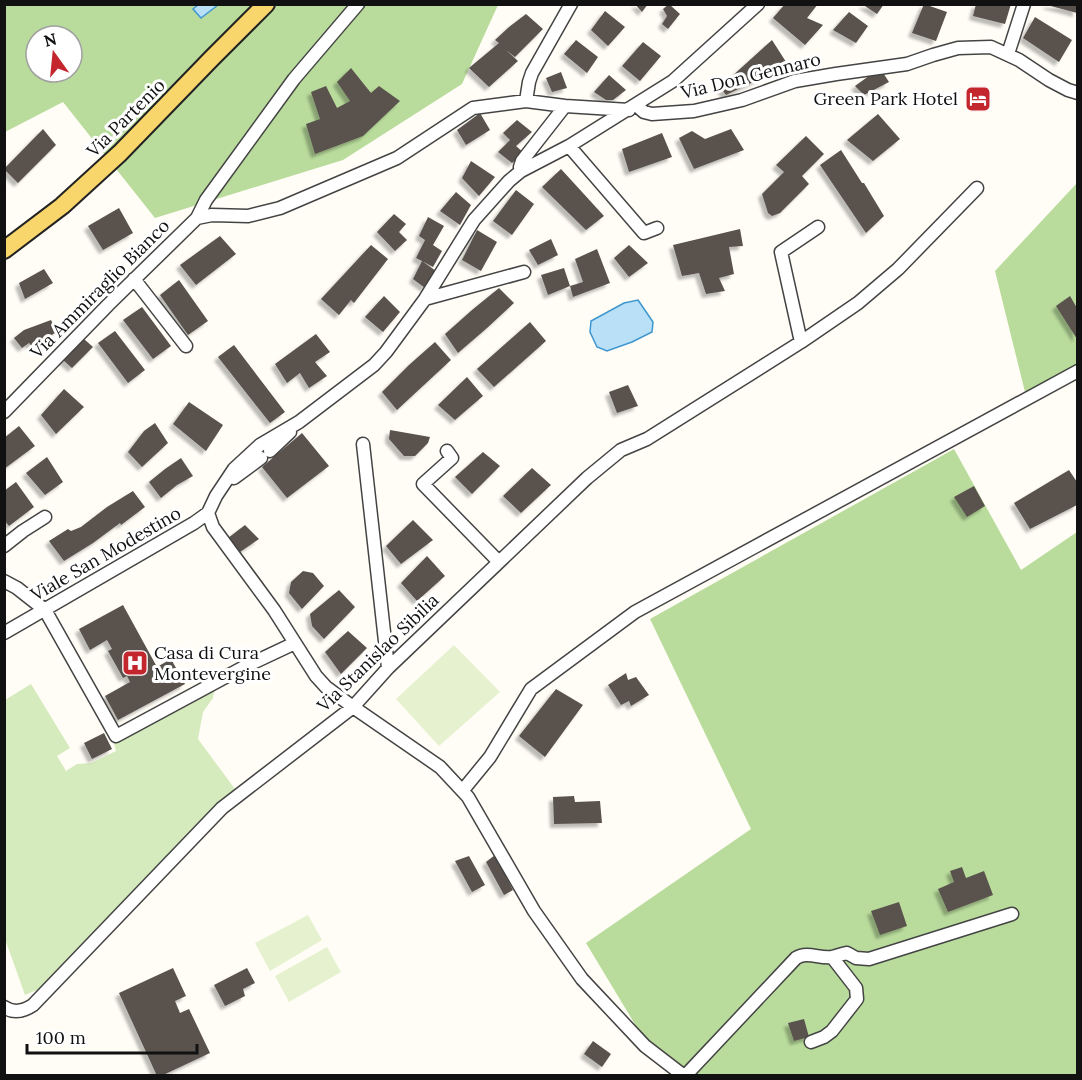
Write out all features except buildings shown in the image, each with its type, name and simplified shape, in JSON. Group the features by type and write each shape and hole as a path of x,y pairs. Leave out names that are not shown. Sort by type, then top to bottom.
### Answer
{"main road":[{"name":"Via Partenio","path":"4,250 62,206 120,153 266,4"}],"street":[{"name":"Via Ammiraglio Bianco","path":"4,412 197,218 206,200 294,79 358,4"},
{"path":"526,101 531,73 571,4"},
{"path":"216,496 234,469 265,441 299,422 374,365 425,299 474,220 508,181 521,171 569,146 673,81 758,4"},
{"path":"1008,54 1024,4"},
{"name":"Via Don Gennaro","path":"632,107 652,114 694,111 742,100 795,81 907,64 958,48 991,47 1008,54 1049,80 1077,93"},
{"name":"Via Ammiraglio Bianco","path":"197,218 212,215 248,216 280,208 397,158 473,108 526,101 565,106 632,107"},
{"path":"521,171 522,161 565,106"},
{"path":"589,107 596,116 597,129"},
{"path":"569,146 644,233 657,228"},
{"name":"Via Stanislao Sibilia","path":"4,1007 18,1011 33,1005 222,808 352,707 388,668 586,478 621,450 647,439 801,342 858,303 898,269 977,188"},
{"path":"206,200 212,215"},
{"path":"801,342 781,252 818,227"},
{"path":"425,299 524,272"},
{"path":"134,279 186,346"},
{"path":"463,790 490,757 531,689 635,612 1077,371"},
{"path":"216,496 299,422"},
{"path":"363,444 388,668"},
{"path":"447,451 452,458 423,484 499,562"},
{"name":"Viale San Modestino","path":"4,633 194,523 208,513 216,496"},
{"path":"208,513 213,527 274,610 321,681 352,707 440,767 463,790 534,911 582,979 645,1046 685,1076 801,955 832,957 847,953 856,958 869,959 1012,914"},
{"path":"4,546 45,517"},
{"path":"4,581 45,610 116,736 244,667 295,643"},
{"path":"811,1042 832,1031 857,999 855,988 832,957"}],"green space":[{"path":"5,5 498,5 462,84 343,160 155,218 63,102 5,132"},
{"path":"1077,183 1077,374 1026,396 995,271"},
{"path":"954,449 1021,570 1077,532 1077,1075 692,1075 642,1036 586,943 751,829 650,619"},
{"path":"454,645 500,692 439,746 396,699"},
{"path":"31,684 70,748 57,756 66,771 77,764 91,763 116,751 113,740 215,687 213,698 203,712 198,739 235,789 44,987 25,995 5,939 4,719 6,717 5,700"},
{"path":"308,915 322,940 270,971 255,943"},
{"path":"327,947 341,972 289,1002 275,976"}],"water":[{"path":"199,4 218,5 201,18 193,9"},
{"path":"638,300 653,322 652,332 607,351 597,347 590,332 591,321 624,303"}],"place":[{"name":"Green Park Hotel","path":"978,99"},
{"name":"Casa di Cura Montevergine","path":"135,663"}]}
